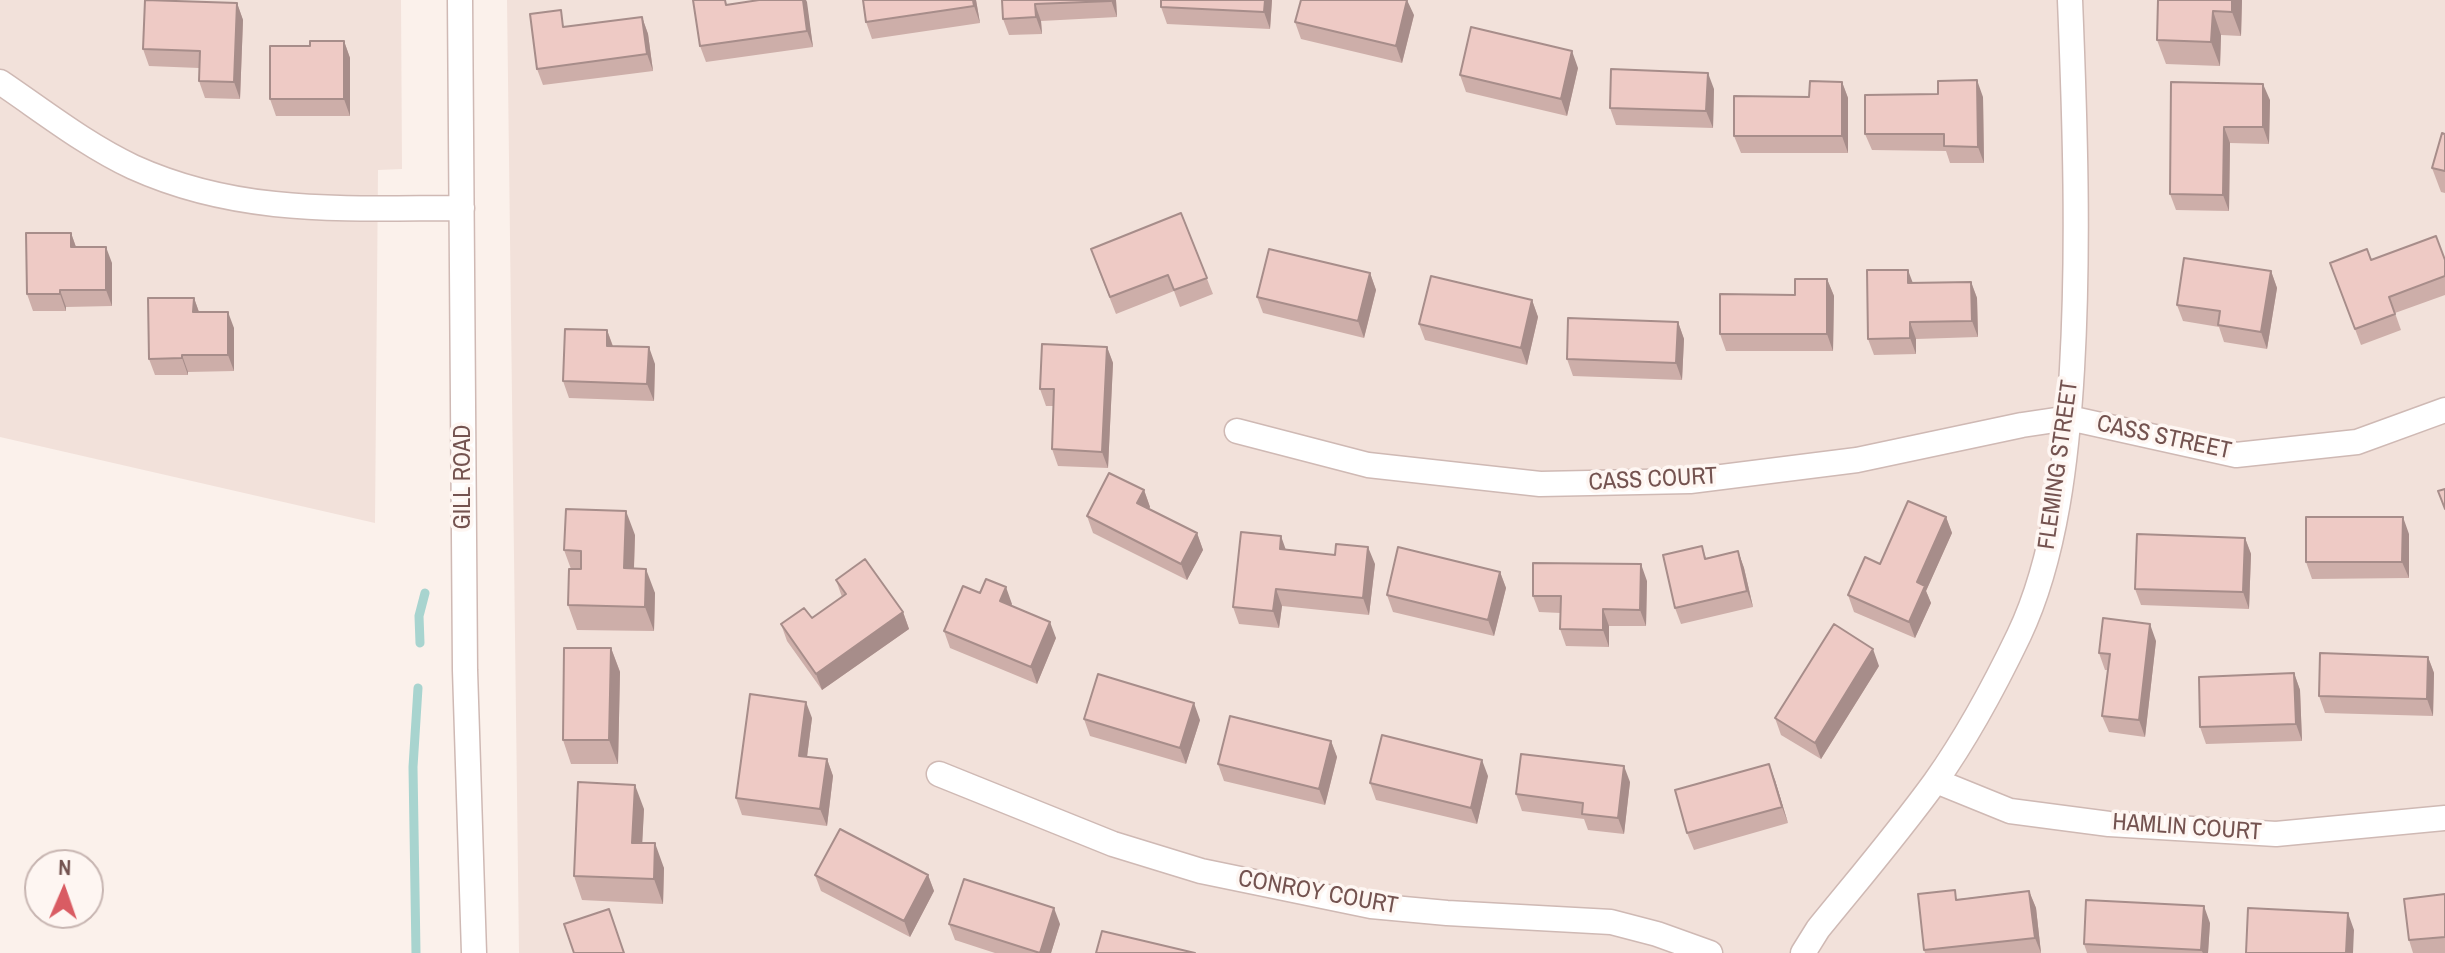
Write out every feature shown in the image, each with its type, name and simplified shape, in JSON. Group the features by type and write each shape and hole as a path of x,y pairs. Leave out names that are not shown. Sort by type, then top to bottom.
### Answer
{"street":[{"name":"GILL ROAD","path":"460,0 465,670 474,953"},
{"name":"FLEMING STREET","path":"1803,953 1818,929 1936,781 2021,633 2046,559 2062,479 2069,418 2076,294 2070,0"},
{"path":"0,82 132,166 194,190 252,203 301,208 462,208"},
{"name":"CASS STREET","path":"2069,418 2236,455 2357,442 2445,410"},
{"name":"CASS COURT","path":"1237,431 1368,465 1555,484 1690,481 1857,460 2069,418"},
{"name":"CONROY COURT","path":"939,774 1113,844 1201,871 1371,906 1611,922 1710,953"},
{"name":"HAMLIN COURT","path":"1936,781 2010,811 2109,824 2276,834 2445,818"}],"shaded area":[{"path":"0,0 401,0 402,169 378,170 375,523 0,437"},
{"path":"507,0 2445,0 2445,953 519,953"}],"building":[{"path":"145,0 237,3 234,82 199,81 200,51 143,49"},
{"path":"693,0 725,0 726,5 759,0 803,0 807,31 700,46"},
{"path":"863,0 973,0 974,6 866,22"},
{"path":"1002,0 1111,1 1035,4 1036,17 1003,19"},
{"path":"1161,0 1265,0 1264,12 1161,7"},
{"path":"1301,0 1407,0 1396,46 1295,22"},
{"path":"2158,0 2232,0 2232,12 2213,11 2211,42 2157,40"},
{"path":"561,10 563,27 642,17 647,54 537,69 530,14"},
{"path":"1471,27 1572,51 1561,99 1460,75"},
{"path":"310,41 344,41 344,99 270,99 270,46 310,46"},
{"path":"1611,69 1708,73 1706,111 1610,108"},
{"path":"1977,80 1978,147 1944,146 1944,134 1865,134 1865,95 1938,94 1938,81"},
{"path":"1810,81 1842,82 1842,136 1734,136 1734,96 1809,97"},
{"path":"2171,82 2263,84 2263,127 2224,127 2223,195 2170,194"},
{"path":"2442,133 2445,134 2445,171 2432,168"},
{"path":"1181,213 1207,278 1174,290 1168,275 1110,297 1091,249"},
{"path":"26,233 71,233 71,247 106,247 106,290 27,294"},
{"path":"2436,236 2445,260 2445,276 2389,297 2395,314 2355,329 2330,263 2367,249 2371,260"},
{"path":"1269,249 1370,273 1358,321 1257,297"},
{"path":"2184,258 2271,271 2261,332 2218,325 2220,311 2177,305"},
{"path":"1867,270 1908,270 1908,283 1971,282 1972,321 1910,322 1910,338 1868,339"},
{"path":"1431,276 1532,300 1521,348 1419,324"},
{"path":"1795,279 1827,279 1827,334 1720,334 1720,294 1795,295"},
{"path":"148,298 194,298 193,312 228,312 228,355 149,359"},
{"path":"1568,318 1678,322 1676,363 1567,359"},
{"path":"565,329 607,330 607,346 649,347 647,384 563,381"},
{"path":"1042,344 1107,347 1102,452 1052,449 1054,389 1040,389"},
{"path":"1109,473 1144,490 1137,503 1197,533 1181,564 1087,516"},
{"path":"2445,489 2445,509 2438,491"},
{"path":"1908,501 1946,517 1917,582 1925,586 1909,622 1848,595 1865,557 1880,564"},
{"path":"566,509 626,511 624,568 646,569 645,607 568,605 569,569 581,569 581,551 564,550"},
{"path":"2306,517 2403,517 2402,562 2306,562"},
{"path":"1241,532 1281,536 1280,549 1335,555 1336,544 1368,547 1363,598 1276,589 1273,611 1233,607"},
{"path":"2137,534 2245,538 2243,592 2135,589"},
{"path":"1702,546 1705,559 1738,551 1747,591 1675,608 1663,555"},
{"path":"1398,547 1500,572 1488,620 1387,595"},
{"path":"865,559 903,612 816,674 781,624 804,608 812,618 846,594 836,580"},
{"path":"1533,563 1641,564 1640,610 1603,609 1603,630 1560,629 1561,596 1533,596"},
{"path":"986,579 1006,587 1000,601 1050,622 1031,667 944,631 963,586 980,593"},
{"path":"2103,618 2150,624 2139,720 2102,716 2110,654 2099,653"},
{"path":"1834,624 1873,649 1815,743 1775,718"},
{"path":"564,648 611,648 609,740 563,740"},
{"path":"2320,653 2428,657 2427,699 2319,696"},
{"path":"2294,673 2296,724 2200,727 2199,677"},
{"path":"1098,674 1194,703 1180,748 1084,719"},
{"path":"750,694 806,702 799,756 827,759 820,809 736,798"},
{"path":"1230,716 1331,741 1319,789 1218,764"},
{"path":"1382,735 1482,760 1471,808 1370,783"},
{"path":"1521,754 1624,766 1618,818 1582,814 1583,803 1516,794"},
{"path":"1769,764 1782,807 1687,833 1675,790"},
{"path":"578,782 635,785 632,843 655,843 654,879 574,876"},
{"path":"840,829 928,875 904,921 815,875"},
{"path":"964,879 1054,908 1040,953 949,924"},
{"path":"1955,890 1956,900 2029,891 2035,938 1924,950 1918,894"},
{"path":"2445,894 2445,937 2409,940 2404,899"},
{"path":"2086,900 2204,906 2201,950 2084,944"},
{"path":"2248,908 2348,913 2346,953 2246,953"},
{"path":"609,909 624,953 574,953 564,924"},
{"path":"1102,931 1195,953 1096,953"}],"waterway":[{"path":"420,643 419,616 425,593"},
{"path":"416,953 413,767 418,688"}]}
